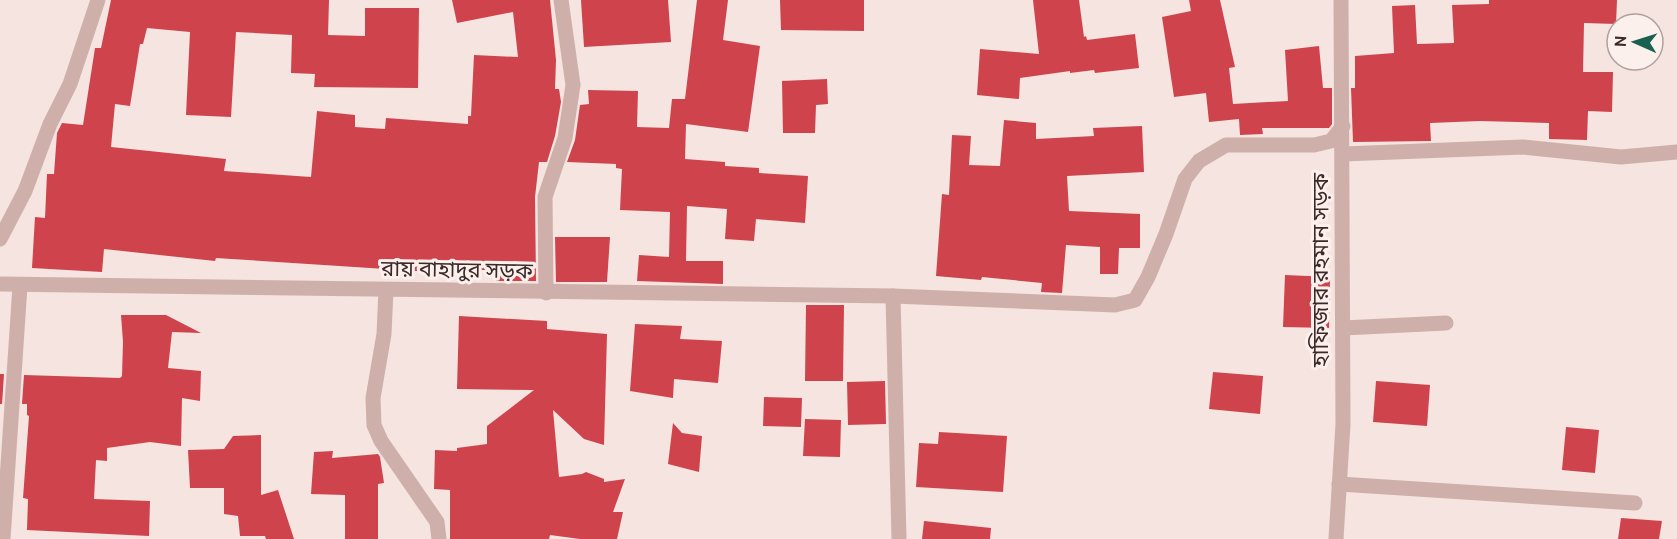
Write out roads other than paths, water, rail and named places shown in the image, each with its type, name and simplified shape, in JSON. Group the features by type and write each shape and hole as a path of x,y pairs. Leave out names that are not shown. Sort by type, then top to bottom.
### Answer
{"street":[{"path":"0,239 25,191 50,124 70,84 98,0"},
{"path":"546,293 545,197 565,138 573,85 561,0"},
{"name":"হাফিজার রহমান সড়ক","path":"1336,539 1343,424 1341,0"},
{"name":"রায় বাহাদুর সড়ক","path":"0,284 893,296 1115,305 1135,300 1148,277 1166,234 1185,179 1199,161 1227,145 1314,145 1323,143 1331,141 1343,126"},
{"path":"1343,154 1523,147 1621,157 1677,152"},
{"path":"3,539 20,286"},
{"path":"386,290 384,334 373,398 374,425 381,441 437,522 439,539"},
{"path":"893,296 899,539"},
{"path":"1343,328 1446,323"},
{"path":"1339,484 1635,503"}]}
